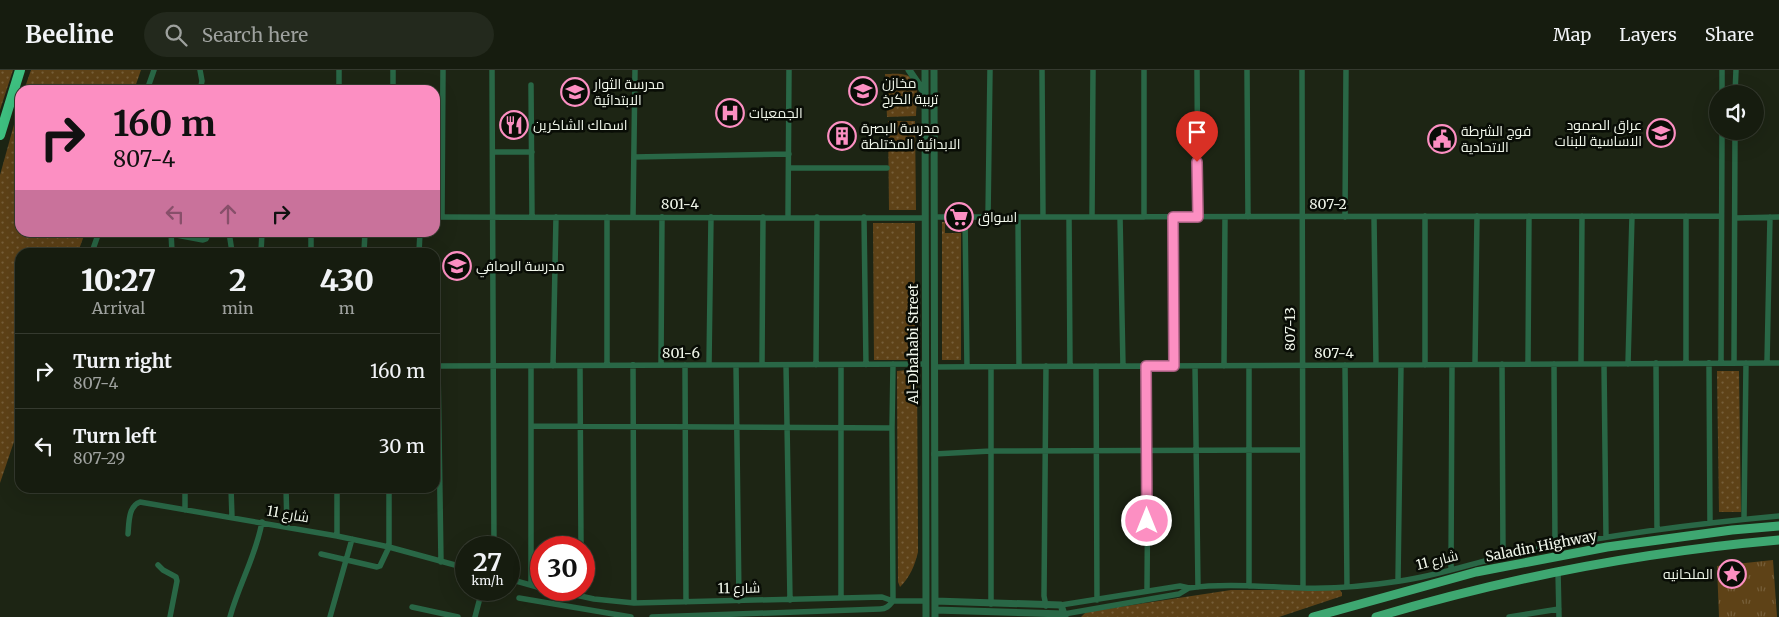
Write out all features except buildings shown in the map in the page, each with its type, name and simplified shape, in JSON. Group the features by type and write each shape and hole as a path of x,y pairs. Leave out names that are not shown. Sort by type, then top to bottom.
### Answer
{"highway":[{"path":"15,85 20,70"},
{"path":"0,134 15,86"}],"main road":[{"name":"Saladin Highway","path":"1313,617 1476,572 1607,547 1732,530 1779,526"},
{"name":"Saladin Highway","path":"1376,617 1482,588 1558,571 1670,552 1779,540"}],"street":[{"path":"149,85 154,70"},
{"path":"200,70 201,85"},
{"path":"339,70 339,85"},
{"path":"393,70 393,85"},
{"path":"440,158 443,70"},
{"path":"492,70 494,536"},
{"path":"633,217 635,70"},
{"path":"788,217 789,70"},
{"path":"909,70 924,92"},
{"name":"Al-Dhahabi Street","path":"925,70 926,617"},
{"name":"Al-Dhahabi Street","path":"934,70 935,614"},
{"path":"988,217 990,70"},
{"path":"1042,70 1043,217"},
{"path":"1092,217 1093,70"},
{"path":"1144,70 1144,217"},
{"path":"1197,70 1198,217"},
{"path":"1247,70 1248,217"},
{"name":"807-13","path":"1302,70 1303,588"},
{"path":"1345,217 1346,70"},
{"path":"1722,70 1722,85"},
{"path":"1736,70 1736,85"},
{"path":"531,85 532,217"},
{"path":"1721,363 1722,140"},
{"path":"1734,363 1735,140"},
{"path":"493,152 532,152"},
{"path":"634,157 789,154"},
{"path":"788,168 887,168"},
{"path":"864,216 866,364"},
{"name":"801-4","path":"440,217 864,216 924,218"},
{"path":"1374,216 1376,365"},
{"path":"1425,216 1425,365"},
{"path":"1475,364 1477,216"},
{"path":"1528,364 1529,216"},
{"path":"1581,364 1582,216"},
{"path":"1628,364 1632,216"},
{"path":"1686,216 1686,363"},
{"name":"807-2","path":"934,217 1722,216"},
{"path":"554,366 556,217"},
{"path":"607,217 607,366"},
{"path":"661,365 662,217"},
{"path":"710,365 711,217"},
{"path":"762,365 763,217"},
{"path":"816,365 817,217"},
{"path":"965,217 966,367"},
{"path":"1018,217 1019,366"},
{"path":"1069,217 1070,366"},
{"path":"1120,217 1123,366"},
{"path":"1173,217 1174,366"},
{"path":"1224,366 1225,217"},
{"path":"1735,218 1779,218"},
{"path":"1768,363 1770,218"},
{"path":"189,237 203,240 206,237"},
{"path":"1709,363 1710,523"},
{"path":"1744,519 1746,363"},
{"name":"807-4","path":"935,367 1779,363"},
{"path":"652,617 880,609 889,606 893,601 893,364"},
{"name":"801-6","path":"440,366 926,364"},
{"path":"1502,364 1503,556"},
{"path":"1554,364 1555,546"},
{"path":"1604,364 1606,537"},
{"path":"1656,364 1657,529"},
{"path":"633,365 634,603"},
{"path":"685,365 686,602"},
{"path":"736,365 738,601"},
{"path":"786,365 790,600"},
{"path":"841,365 841,598"},
{"path":"1345,365 1347,587"},
{"path":"1398,582 1401,365"},
{"path":"1451,569 1452,365"},
{"path":"531,366 531,536"},
{"path":"580,366 581,536"},
{"path":"991,366 991,604"},
{"path":"1046,366 1044,596 1050,616"},
{"path":"1096,366 1097,600"},
{"path":"1146,366 1148,451 1147,591"},
{"path":"1195,366 1198,587"},
{"path":"1249,366 1249,586"},
{"path":"531,426 892,428"},
{"path":"934,454 991,451 1302,450"},
{"path":"185,493 185,510"},
{"path":"231,493 232,517"},
{"path":"286,493 287,527"},
{"path":"337,493 337,536"},
{"path":"321,554 377,567 380,566 389,547 389,493"},
{"path":"439,493 441,562"},
{"name":"شارع 11","path":"128,534 132,508 140,502 352,539 455,565"},
{"name":"شارع 11","path":"935,601 1046,606 1097,600 1180,586 1189,588 1249,586 1303,588 1347,587 1398,582 1503,556 1606,537 1657,529 1779,516"},
{"path":"230,617 258,543 262,522"},
{"path":"330,617 352,539"},
{"path":"158,565 176,577 177,581 170,617"},
{"path":"1558,571 1559,617"},
{"name":"شارع 11","path":"935,614 970,612 1064,615 1179,594 1189,588"},
{"name":"شارع 11","path":"595,596 634,603 882,597 893,601 926,601"},
{"path":"520,598 631,617"},
{"path":"475,617 479,601"},
{"path":"662,603 662,617"},
{"path":"1061,605 1064,615"},
{"path":"412,607 458,617"},
{"path":"1509,617 1559,609"},
{"path":"961,617 970,612"}],"green space":[{"path":"0,70 13,70 0,110"},
{"path":"31,70 141,70 136,85 26,85"},
{"path":"885,74 904,74 911,77 914,81 917,92 916,116 887,117"},
{"path":"15,121 15,237 84,237 79,248 15,248 15,439 0,483 0,175"},
{"path":"888,121 915,121 916,210 889,210"},
{"path":"942,222 945,222 945,233 961,233 961,360 942,360"},
{"path":"873,223 915,223 915,360 874,360"},
{"path":"917,369 918,552 912,571 900,587 898,582 897,371"},
{"path":"1717,371 1739,371 1741,512 1719,512"},
{"path":"1773,560 1777,617 1719,617 1717,566"},
{"path":"1231,590 1340,590 1342,596 1279,617 1081,617 1086,612"}],"place":[{"name":"مخازن تربية الكرخ","path":"863,91"},
{"name":"مدرسة الثوار الابتدائية","path":"575,92"},
{"name":"الجمعيات","path":"730,113"},
{"name":"اسماك الشاكرين","path":"514,125"},
{"name":"عراق الصمود الاساسية للبنات","path":"1661,133"},
{"name":"مدرسة البصرة الابدائية المختلطة","path":"842,136"},
{"name":"فوج الشرطة الاتحادية","path":"1442,139"},
{"name":"اسواق","path":"959,217"},
{"name":"مدرسة الرصافي","path":"457,266"},
{"name":"الملحانيه","path":"1732,574"}],"route":[{"path":"1147,521 1146,366 1174,366 1173,217 1198,217 1197,162"}]}
